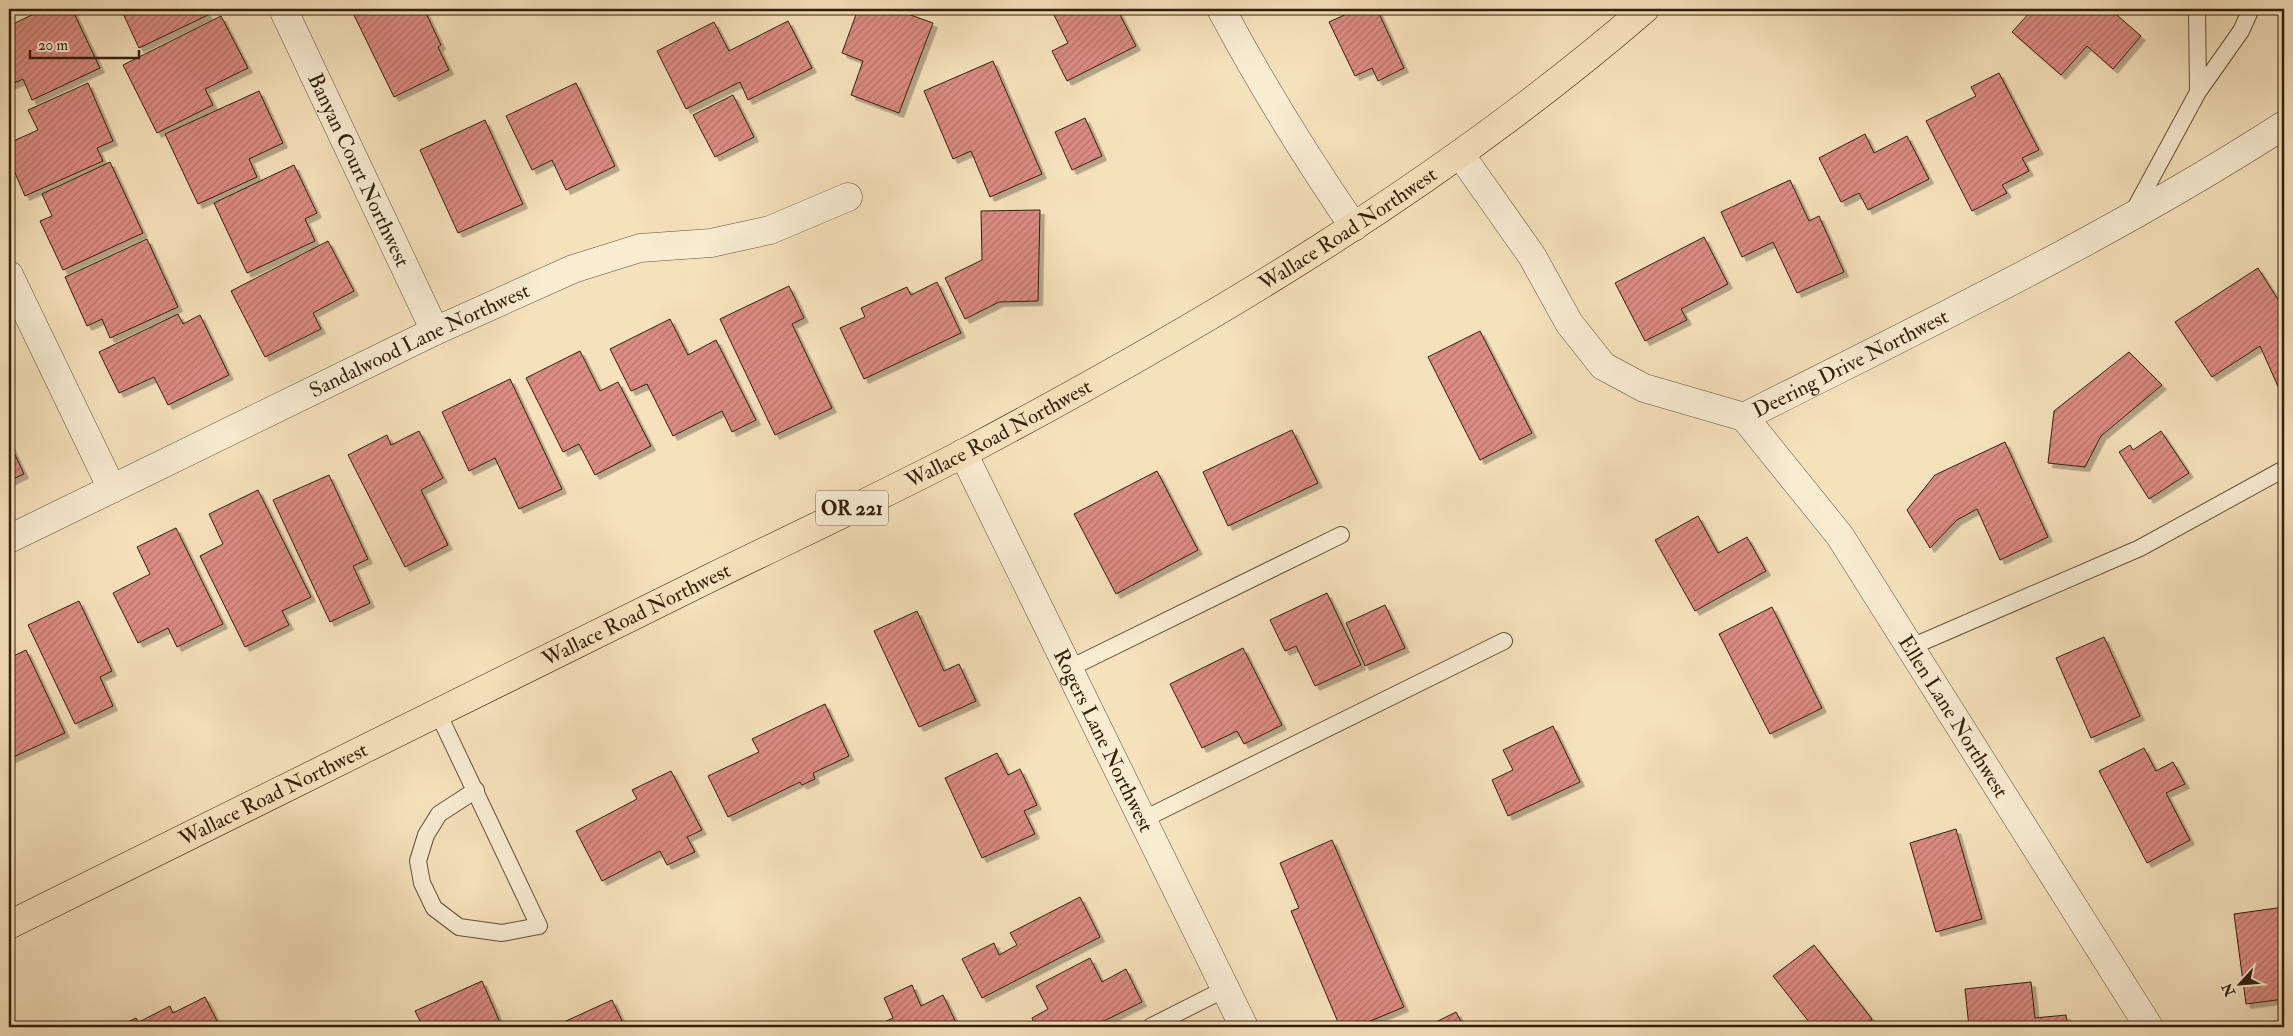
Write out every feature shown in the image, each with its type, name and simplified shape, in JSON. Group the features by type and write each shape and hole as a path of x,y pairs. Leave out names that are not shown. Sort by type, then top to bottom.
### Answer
{"main road":[{"name":"Wallace Road Northwest","path":"9,925 963,453 1160,345 1354,227 1460,154 1596,51 1645,9"}],"street":[{"name":"Banyan Court Northwest","path":"283,9 435,331"},
{"path":"1221,9 1315,171 1354,227"},
{"name":"Deering Drive Northwest","path":"1460,154 1532,256 1569,323 1604,366 1644,388 1744,417 2130,218 2284,125"},
{"name":"Sandalwood Lane Northwest","path":"9,539 435,331 573,269 640,248 711,243 770,230 848,196"},
{"path":"9,275 112,489"},
{"name":"Ellen Lane Northwest","path":"1744,417 1840,536 2149,1027"},
{"name":"Rogers Lane Northwest","path":"963,453 1244,1027"}],"lane":[{"path":"2197,9 2198,92"},
{"path":"2130,218 2198,92 2242,31 2251,9"},
{"path":"1911,647 2140,548 2284,468"},
{"path":"1068,669 1341,535"},
{"path":"1142,820 1504,641"},
{"path":"438,713 476,790 486,811 539,926 502,933 459,928 434,908 422,883 418,861 426,834 439,814 476,790"},
{"path":"1150,1027 1226,989"}],"building":[{"path":"44,9 72,9 100,68 32,100 23,79 10,85 9,82 9,26"},
{"path":"121,9 205,9 208,15 139,48"},
{"path":"351,9 424,9 441,45 438,47 449,70 394,97"},
{"path":"858,9 894,9 933,23 899,113 851,95 863,61 842,53"},
{"path":"1051,9 1117,9 1136,46 1067,81 1052,51 1068,43"},
{"path":"1350,9 1377,9 1404,68 1378,81 1372,68 1355,76 1329,22 1351,12"},
{"path":"2033,9 2110,9 2141,36 2113,69 2087,46 2061,75 2012,32"},
{"path":"221,16 248,68 205,89 213,105 157,133 123,65"},
{"path":"788,21 812,68 748,100 740,82 686,109 657,51 714,22 729,51"},
{"path":"993,61 1042,174 990,197 971,151 953,159 924,91"},
{"path":"1999,73 2039,150 2022,158 2029,171 2002,185 2007,193 1972,211 1926,121 1976,96 1971,87"},
{"path":"88,83 113,141 97,148 103,161 25,196 9,159 9,143 38,130 28,110"},
{"path":"576,83 615,166 566,190 552,160 532,170 506,116"},
{"path":"259,91 283,143 249,159 257,177 198,204 165,134"},
{"path":"733,95 754,137 715,157 693,115"},
{"path":"1085,118 1102,156 1072,170 1055,132"},
{"path":"485,120 523,204 458,233 420,150"},
{"path":"1865,134 1874,153 1907,136 1929,179 1868,210 1859,193 1841,202 1819,158"},
{"path":"110,162 143,233 63,270 40,221 52,216 42,194"},
{"path":"294,165 317,213 305,219 315,241 247,273 214,203"},
{"path":"1790,180 1809,221 1819,216 1844,272 1797,293 1773,242 1742,257 1721,212"},
{"path":"1040,210 1038,301 999,302 965,319 945,278 982,260 981,211"},
{"path":"1704,237 1728,284 1681,309 1687,320 1645,341 1615,283"},
{"path":"147,239 178,307 110,338 102,319 87,326 65,277"},
{"path":"328,241 354,291 313,313 321,329 265,357 231,291"},
{"path":"2258,268 2284,309 2284,400 2260,346 2212,377 2175,322"},
{"path":"937,282 961,333 864,379 840,328 865,317 861,308 907,287 911,295"},
{"path":"789,286 804,318 792,324 832,408 775,435 720,319"},
{"path":"178,314 183,324 200,315 229,375 168,405 154,377 119,393 99,352"},
{"path":"670,319 688,355 716,340 756,420 732,432 722,411 673,436 647,384 631,391 610,349"},
{"path":"1480,331 1532,433 1480,460 1428,357"},
{"path":"580,351 600,391 618,382 651,446 595,475 579,444 563,452 526,378"},
{"path":"2129,352 2162,385 2101,436 2085,467 2048,463 2054,411"},
{"path":"510,379 562,489 519,509 495,458 469,471 442,412"},
{"path":"1292,430 1318,483 1228,526 1203,472"},
{"path":"419,431 443,478 421,490 448,545 405,567 348,455 387,435 391,445"},
{"path":"2161,431 2189,473 2149,499 2119,452 2130,445 2133,450"},
{"path":"9,442 24,474 9,481"},
{"path":"2005,442 2048,537 2000,560 1977,509 1957,520 1930,548 1907,510 1935,475"},
{"path":"1157,471 1198,550 1116,594 1074,514"},
{"path":"329,475 368,559 353,566 370,603 330,622 273,500"},
{"path":"258,490 311,597 282,611 289,625 245,647 200,556 223,544 209,514"},
{"path":"1698,516 1718,553 1747,537 1766,571 1695,611 1655,540"},
{"path":"176,528 223,624 177,647 168,628 138,643 113,593 150,574 137,547"},
{"path":"1327,593 1361,665 1315,686 1296,646 1285,651 1270,620"},
{"path":"79,601 112,671 100,677 113,706 75,724 28,625"},
{"path":"1385,605 1405,648 1365,666 1346,623"},
{"path":"1772,607 1822,708 1770,734 1719,634"},
{"path":"917,611 944,671 959,664 976,701 919,727 874,631"},
{"path":"2104,637 2140,716 2091,738 2056,658"},
{"path":"1243,648 1282,725 1244,744 1237,731 1202,748 1170,684"},
{"path":"26,650 65,733 9,759 9,658"},
{"path":"825,704 849,756 813,773 815,779 802,785 800,782 728,817 708,776 759,752 752,739"},
{"path":"1553,726 1580,782 1508,816 1492,780 1513,770 1503,750"},
{"path":"2144,748 2156,771 2173,762 2185,784 2166,793 2190,840 2147,863 2099,771"},
{"path":"997,753 1008,775 1020,769 1037,805 1024,811 1035,834 982,858 945,778"},
{"path":"671,771 702,830 687,837 695,852 667,865 660,851 602,881 576,831 637,799 632,790"},
{"path":"1956,829 1982,919 1936,932 1910,843"},
{"path":"1332,840 1404,1007 1356,1027 1340,1027 1291,911 1299,908 1280,863"},
{"path":"1080,897 1100,937 982,998 962,959 994,943 999,955 1017,945 1010,933"},
{"path":"2284,907 2284,999 2246,1004 2234,914"},
{"path":"1814,945 1872,1019 1861,1027 1813,1027 1773,976"},
{"path":"1090,958 1102,982 1126,969 1142,1002 1092,1027 1036,1027 1032,1018 1048,1009 1036,986"},
{"path":"482,981 502,1027 423,1027 415,1011"},
{"path":"2031,982 2035,1018 2066,1015 2068,1027 1969,1027 1965,989"},
{"path":"912,985 921,1006 943,995 958,1027 881,1027 880,1024 893,1018 884,998"},
{"path":"205,997 220,1027 117,1027 136,1018 139,1022 170,1006 173,1013"},
{"path":"612,1000 625,1027 555,1027 555,1026"},
{"path":"1456,1012 1464,1027 1426,1027"}]}
